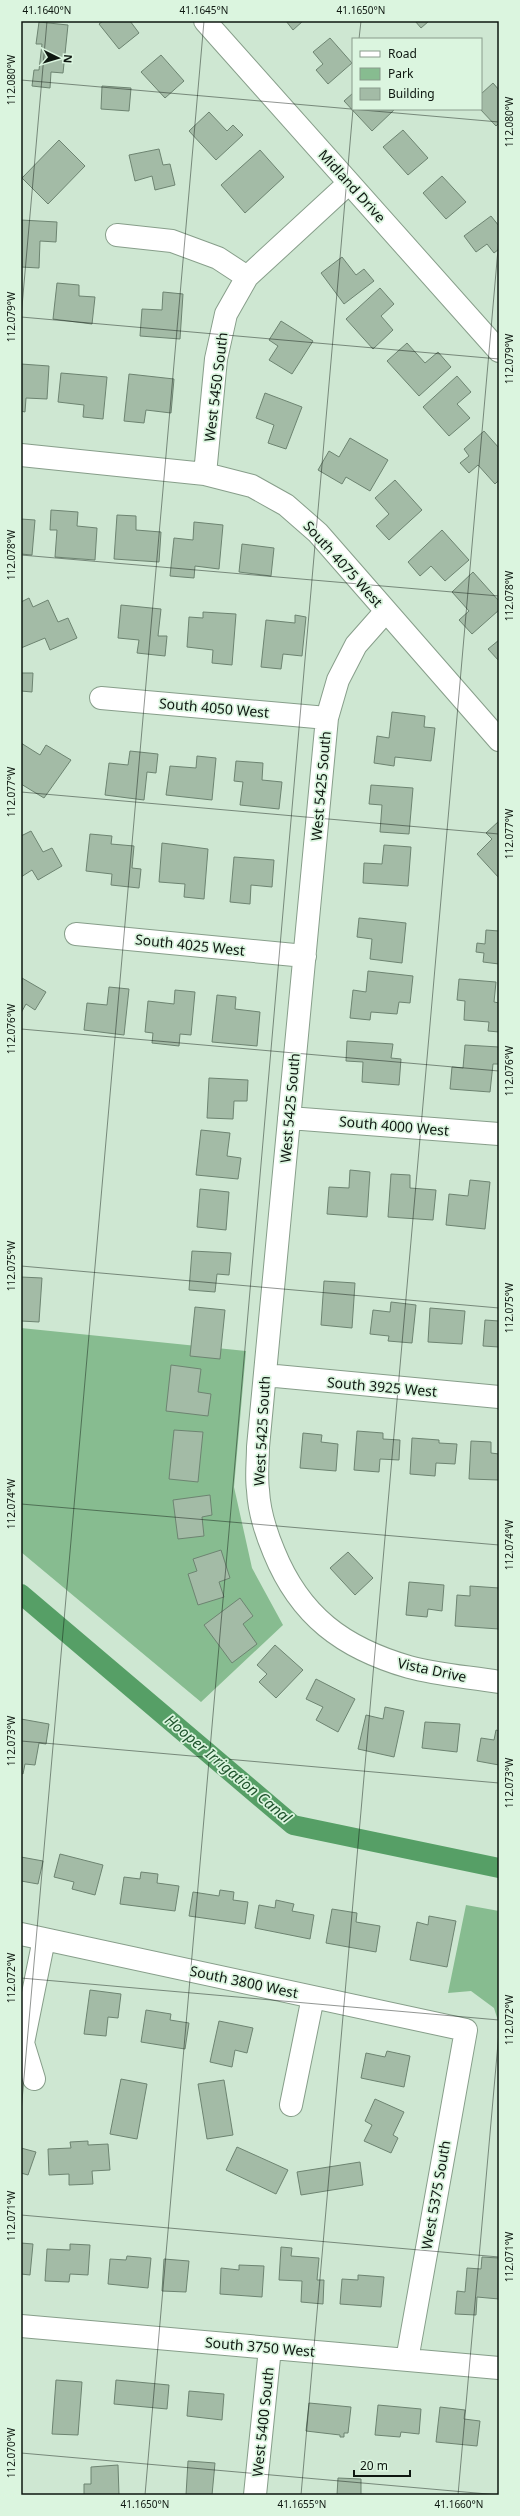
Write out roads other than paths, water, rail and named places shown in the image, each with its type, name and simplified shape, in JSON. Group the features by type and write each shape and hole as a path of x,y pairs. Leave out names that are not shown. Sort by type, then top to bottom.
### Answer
{"street":[{"name":"Midland Drive","path":"205,21 499,351"},
{"name":"West 5450 South","path":"205,474 216,359 226,314 247,277 349,183"},
{"path":"118,235 172,241 218,258 247,277"},
{"name":"South 4075 West","path":"21,455 205,474 252,486 286,505 318,533 499,740"},
{"name":"West 5425 South","path":"308,1611 284,1576 267,1535 258,1491 258,1448 327,718 338,680 356,645 386,611"},
{"name":"South 4050 West","path":"101,698 327,718"},
{"name":"South 4025 West","path":"76,934 305,956"},
{"name":"South 4000 West","path":"289,1118 499,1134"},
{"name":"South 3925 West","path":"265,1376 499,1397"},
{"name":"Vista Drive","path":"308,1611 336,1634 370,1654 410,1667 499,1682"},
{"name":"South 3800 West","path":"21,1934 466,2030"},
{"path":"34,2079 23,2043 44,1939"},
{"path":"291,2106 313,1997"},
{"name":"West 5375 South","path":"407,2360 466,2030"},
{"name":"South 3750 West","path":"21,2326 499,2368"},
{"name":"West 5400 South","path":"255,2495 270,2348"}],"waterway":[{"name":"Hooper Irrigation Canal","path":"21,1594 293,1825 499,1868"}]}
